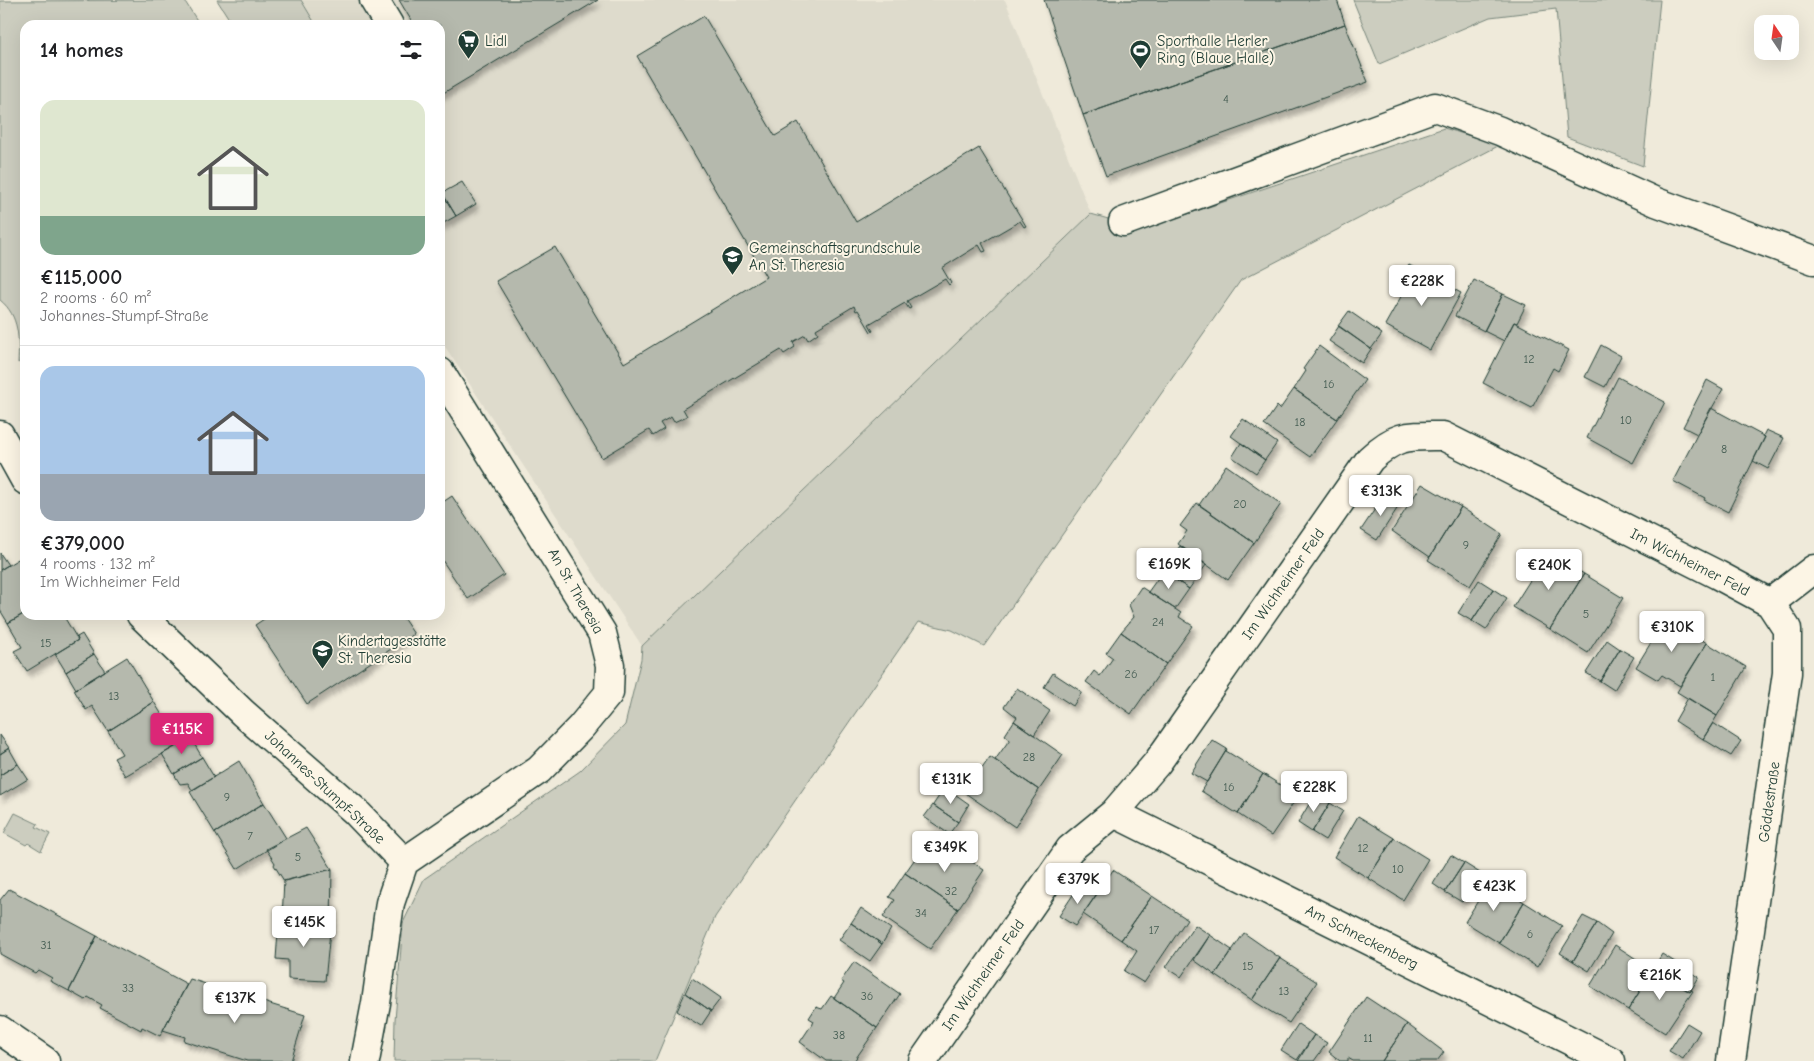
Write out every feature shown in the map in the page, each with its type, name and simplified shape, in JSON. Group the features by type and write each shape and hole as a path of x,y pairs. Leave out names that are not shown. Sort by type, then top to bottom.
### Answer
{"street":[{"path":"374,0 386,20"},
{"path":"1123,222 1435,107 1500,132 1656,202 1814,260"},
{"name":"An St. Theresia","path":"404,862 539,770 581,727 609,692 610,665 602,633 445,380"},
{"path":"0,435 20,471"},
{"name":"Im Wichheimer Feld","path":"923,1061 1070,849 1114,813 1157,763 1370,459 1384,445 1398,438 1443,436 1770,603"},
{"path":"1770,603 1814,568"},
{"name":"Göddestraße","path":"1731,1061 1788,673 1787,629 1770,603"},
{"name":"Johannes-Stumpf-Straße","path":"147,620 244,712 355,811 404,862"},
{"name":"Am Schneckenberg","path":"1114,813 1611,1061"},
{"path":"365,1061 376,1003 390,903 404,862"},
{"path":"0,1030 45,1061"}],"shaded area":[{"path":"184,0 197,20 20,20 20,362 18,363 18,337 15,321 7,306 0,300 0,1"},
{"path":"217,0 301,0 313,20 230,20"},
{"name":"Gemeinschaftsgrundschule An St. Theresia","path":"301,0 1005,0 1091,214 642,646 445,347 445,20 313,20"},
{"path":"1353,0 1660,0 1643,166 1567,137 1556,9 1490,17 1379,64"},
{"path":"1444,128 1500,145 1241,280 984,646 952,630 918,622 715,917 655,1061 394,1061 395,1020 403,923 424,879 580,771 625,725 641,659 642,646 1091,214 1143,229"},
{"path":"15,813 38,824 36,827 50,834 41,851 28,843 26,845 4,833"}],"building":[{"name":"Lidl","path":"399,0 598,0 445,92 445,20 411,20"},
{"name":"Sporthalle Herler Ring (Blaue Halle)","path":"1044,0 1337,0 1345,24 1083,115"},
{"path":"704,16 775,136 798,122 856,222 979,148 1026,226 1024,227 1020,221 982,243 986,251 983,252 979,245 942,268 951,283 949,285 945,279 907,301 911,308 909,309 905,303 869,324 873,331 871,332 854,306 816,329 818,333 808,340 805,335 793,342 795,347 784,354 781,350 683,409 687,416 674,422 671,417 660,423 664,429 653,436 649,430 602,458 496,281 555,247 624,363 766,277 637,56"},
{"path":"1345,24 1368,82 1106,176 1083,115"},
{"path":"462,182 476,204 456,216 445,198 445,191"},
{"path":"445,197 456,216 445,222"},
{"path":"1409,265 1461,293 1430,350 1385,325 1403,293 1395,288"},
{"path":"1474,280 1503,294 1484,331 1455,316"},
{"path":"1503,294 1526,305 1517,323 1514,322 1504,341 1484,331"},
{"path":"1349,311 1382,334 1371,349 1338,326"},
{"path":"1514,322 1569,350 1558,371 1553,368 1532,408 1483,383"},
{"path":"1339,326 1371,349 1362,363 1329,341"},
{"path":"1601,345 1621,356 1605,387 1585,377"},
{"path":"1319,346 1365,380 1337,419 1294,389 1306,371 1303,369"},
{"path":"1618,377 1665,402 1633,463 1587,438"},
{"path":"1707,380 1723,389 1697,434 1683,427"},
{"path":"1294,389 1337,419 1310,457 1264,425 1277,406 1280,409"},
{"path":"1711,408 1765,437 1728,512 1673,481"},
{"path":"1243,419 1277,443 1265,460 1231,436"},
{"path":"1766,430 1784,438 1768,469 1753,461 1765,437 1763,436"},
{"path":"1241,443 1265,460 1256,473 1232,457"},
{"path":"1226,465 1281,504 1254,543 1199,505"},
{"path":"1422,484 1461,507 1430,557 1392,531"},
{"path":"1385,494 1400,504 1377,540 1361,530"},
{"path":"452,496 504,575 468,599 445,564 445,501"},
{"path":"1197,503 1254,543 1228,580 1178,544 1187,531 1180,526"},
{"path":"1461,507 1502,534 1470,586 1428,560"},
{"path":"1180,546 1206,565 1189,589 1163,571"},
{"path":"1548,552 1584,574 1550,629 1513,607"},
{"path":"0,553 8,565 0,570"},
{"path":"20,558 20,616 8,623 0,610 0,570"},
{"path":"1163,571 1189,589 1175,609 1148,592"},
{"path":"1584,574 1623,598 1588,653 1550,629"},
{"path":"1479,580 1493,589 1472,621 1458,613"},
{"path":"1141,587 1181,613 1179,617 1193,626 1166,664 1121,632 1134,617 1129,605"},
{"path":"1493,589 1507,598 1486,630 1472,621"},
{"path":"20,616 20,620 66,620 78,640 27,671 14,651 22,647 8,623"},
{"path":"1666,618 1707,643 1680,686 1662,675 1658,680 1636,667"},
{"name":"Kindertagesstätte St. Theresia","path":"262,620 404,620 414,634 307,704 255,625"},
{"path":"1121,632 1166,664 1131,714 1086,682 1094,671 1100,676 1113,658 1106,653"},
{"path":"82,634 94,654 66,672 55,654 78,640 77,637"},
{"path":"1607,640 1620,649 1600,681 1586,673"},
{"path":"1707,643 1746,667 1717,716 1677,692"},
{"path":"1620,649 1634,657 1614,690 1600,681"},
{"path":"94,654 105,671 76,689 66,672"},
{"path":"127,657 154,702 108,731 92,706 86,710 74,690"},
{"path":"1053,673 1082,692 1073,706 1044,687"},
{"path":"1017,688 1050,711 1034,735 1014,721 1017,717 1004,707"},
{"path":"1688,698 1717,716 1703,739 1675,721"},
{"path":"154,702 180,744 125,776 114,758 122,754 108,731"},
{"path":"1014,721 1063,755 1039,790 995,760 1010,739 1005,735"},
{"path":"1713,723 1741,741 1731,756 1703,739"},
{"path":"0,735 9,748 0,754"},
{"path":"189,735 202,757 174,774 162,754 180,744 178,741"},
{"path":"1212,740 1227,749 1207,782 1191,773"},
{"path":"9,748 18,764 0,775 0,754"},
{"path":"1226,751 1263,774 1238,814 1201,791"},
{"path":"202,757 214,777 192,790 188,783 180,784 174,774"},
{"path":"990,757 1039,790 1015,827 965,793"},
{"path":"239,761 264,803 215,833 190,792"},
{"path":"18,764 28,779 0,796 0,775"},
{"path":"1263,774 1298,796 1271,836 1238,814"},
{"path":"945,787 969,804 958,822 933,805"},
{"path":"1315,794 1330,803 1312,832 1298,823"},
{"path":"264,803 286,838 237,869 215,833"},
{"path":"1330,803 1343,811 1325,840 1312,832"},
{"path":"933,805 958,822 949,834 924,817"},
{"path":"1358,816 1394,838 1368,878 1334,857"},
{"path":"306,828 332,869 284,881 266,849"},
{"path":"937,838 984,870 958,909 905,873 921,850 927,853"},
{"path":"1394,838 1428,859 1403,900 1368,878"},
{"path":"1451,855 1464,863 1445,892 1433,884"},
{"path":"1464,863 1480,873 1462,902 1445,892"},
{"path":"332,869 331,922 282,918 284,881"},
{"path":"1113,870 1152,896 1121,940 1083,914"},
{"path":"905,873 958,909 930,949 883,917 895,900 889,897"},
{"path":"1490,881 1524,902 1499,943 1465,922"},
{"path":"1080,884 1097,894 1075,926 1059,916"},
{"path":"9,889 97,936 69,991 50,981 52,978 38,970 35,973 0,954 0,900"},
{"path":"1152,896 1187,919 1144,983 1124,971 1137,951 1121,940"},
{"path":"1524,902 1562,926 1537,967 1499,943"},
{"path":"861,908 891,929 882,944 851,923"},
{"path":"1583,916 1597,923 1573,961 1560,953"},
{"path":"279,918 331,922 325,981 288,979 288,960 276,959"},
{"path":"851,923 882,944 870,961 839,940"},
{"path":"1597,923 1612,934 1589,971 1573,961"},
{"path":"1195,925 1210,935 1181,977 1166,967"},
{"path":"1244,933 1280,958 1252,1000 1215,975"},
{"path":"1210,935 1232,950 1215,975 1194,960"},
{"path":"97,936 187,984 160,1036 142,1027 141,1030 100,1008 102,1005 88,997 85,1000 69,991"},
{"path":"1615,945 1653,970 1628,1010 1590,986"},
{"path":"1662,954 1699,977 1690,992 1653,969"},
{"path":"1280,958 1317,982 1289,1023 1252,1000"},
{"path":"854,962 900,994 877,1028 834,998 844,983 841,981"},
{"path":"1653,970 1690,992 1691,990 1693,991 1665,1033 1628,1010"},
{"path":"692,978 721,998 711,1011 685,993"},
{"path":"190,979 305,1015 291,1061 247,1061 184,1041 185,1037 163,1030"},
{"path":"685,993 711,1011 701,1026 677,1011"},
{"path":"831,996 877,1028 854,1061 826,1061 800,1042 814,1021 809,1018 816,1007 822,1009"},
{"path":"1366,997 1407,1024 1382,1061 1353,1061 1348,1058 1348,1061 1340,1061 1329,1052"},
{"path":"1687,1023 1700,1031 1683,1059 1669,1051"},
{"path":"1298,1024 1314,1035 1297,1060 1281,1050"},
{"path":"1407,1024 1444,1052 1437,1061 1382,1061"},
{"path":"1314,1035 1327,1043 1314,1061 1298,1061"}],"place":[{"name":"Lidl","path":"469,60"},
{"name":"Sporthalle Herler Ring (Blaue Halle)","path":"1141,69"},
{"name":"Gemeinschaftsgrundschule An St. Theresia","path":"733,276"},
{"name":"Kindertagesstätte St. Theresia","path":"322,669"}]}
